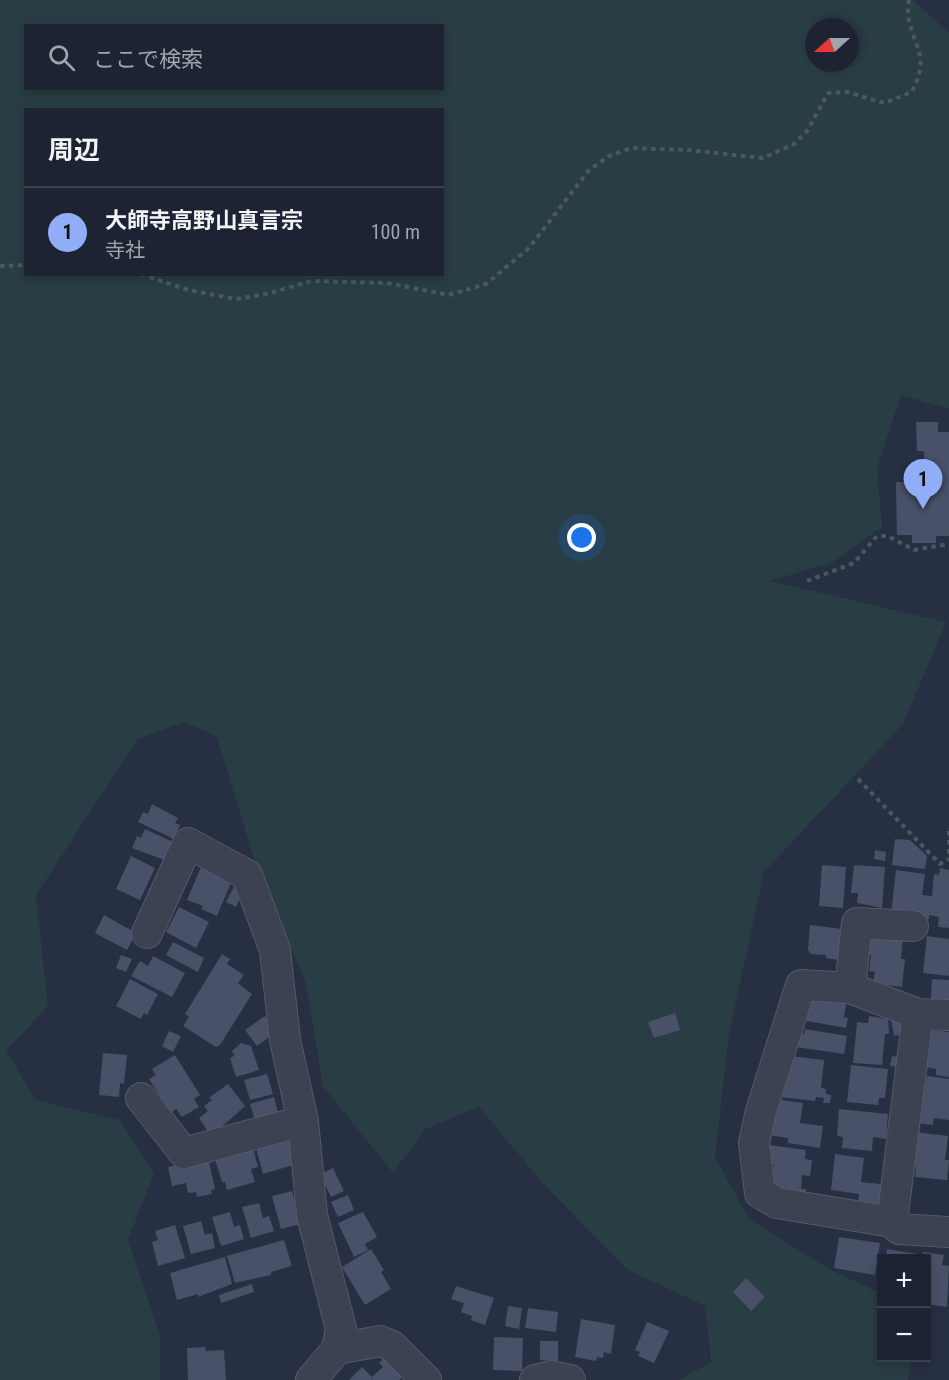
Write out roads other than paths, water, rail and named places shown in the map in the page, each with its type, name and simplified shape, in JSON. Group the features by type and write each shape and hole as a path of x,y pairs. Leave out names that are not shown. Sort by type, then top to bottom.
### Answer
{"street":[{"path":"147,933 188,843 247,875 275,950 285,1040 303,1121 312,1215 341,1329 337,1349 311,1380"},
{"path":"850,988 857,922 913,926"},
{"path":"949,1016 918,1014 850,988 801,985 761,1111 754,1143 760,1193 777,1203 892,1222 899,1229 949,1232"},
{"path":"892,1222 918,1014"},
{"path":"141,1098 184,1153 303,1121"},
{"path":"337,1349 380,1341 392,1346 426,1380"},
{"path":"535,1380 551,1376 570,1380"}],"place":[{"name":"大師寺高野山真言宗","path":"923,509"}]}
